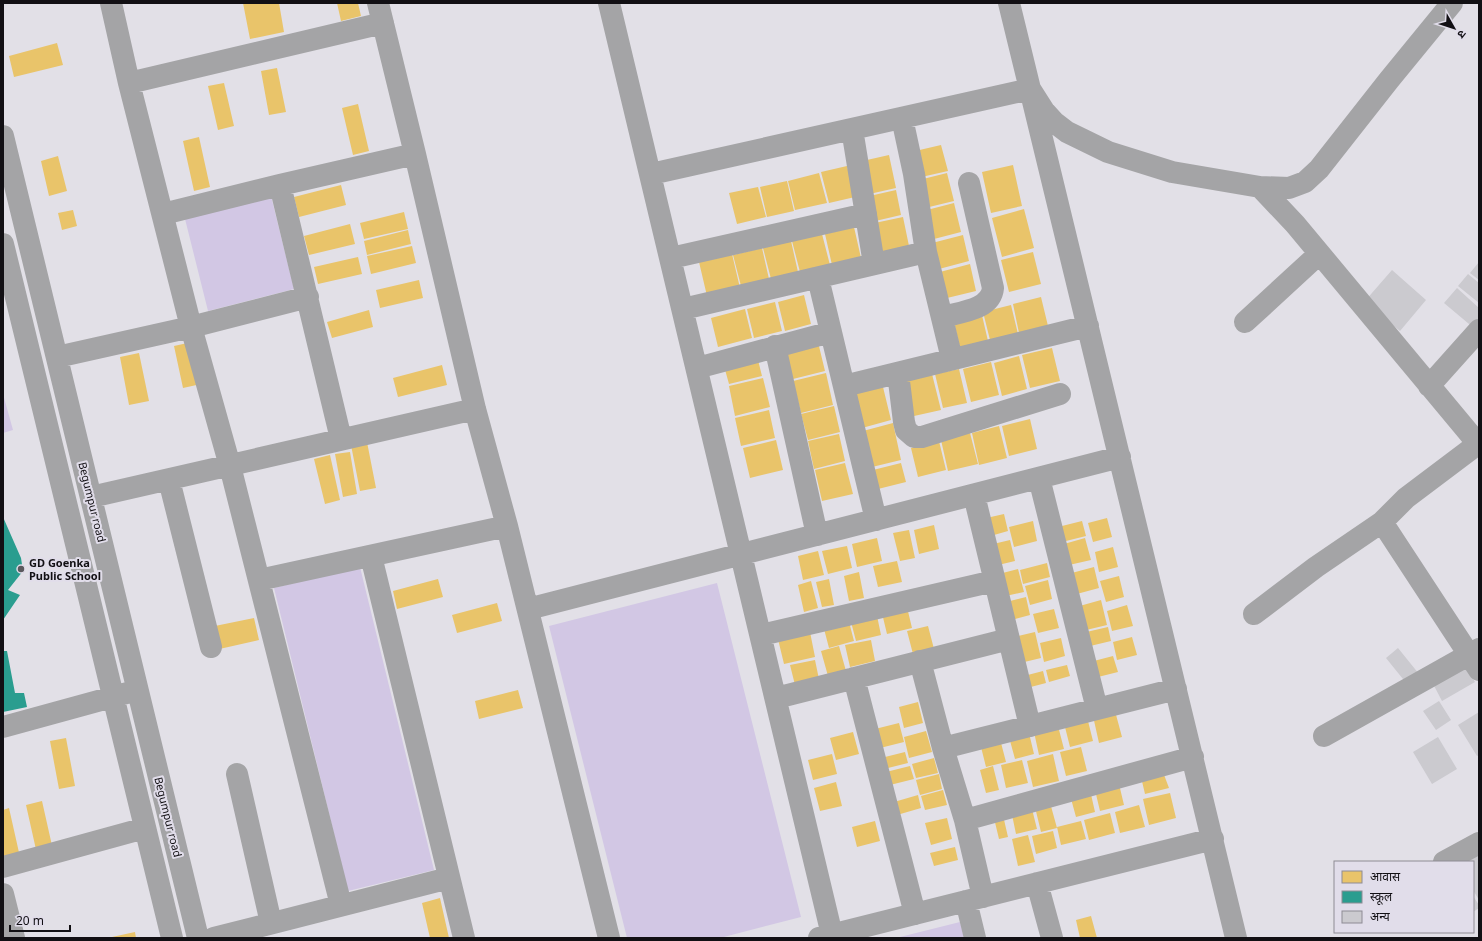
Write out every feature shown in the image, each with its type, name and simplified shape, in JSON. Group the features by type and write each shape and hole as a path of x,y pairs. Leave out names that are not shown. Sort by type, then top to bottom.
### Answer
{"street":[{"path":"111,3 129,83 191,327 230,466 341,905"},
{"path":"609,3 776,698 825,936 1212,839"},
{"path":"1009,3 1236,938"},
{"path":"1030,89 1044,111 1060,127 1067,132 1108,152 1172,172 1260,187 1289,188 1305,182 1319,169 1452,3"},
{"path":"129,83 380,13 475,409 507,526 609,938"},
{"path":"651,174 1030,89"},
{"path":"902,118 914,174 926,252 952,359"},
{"path":"852,129 874,264"},
{"name":"Begumpur road","path":"3,136 198,938"},
{"path":"163,214 415,154"},
{"path":"942,317 975,308 985,303 992,293 993,288 969,183"},
{"path":"280,185 341,439"},
{"path":"1254,614 1316,567 1382,522 1406,498 1479,444 1295,224 1260,187"},
{"path":"671,258 866,214"},
{"path":"3,244 172,938"},
{"path":"683,309 926,252"},
{"path":"1245,322 1319,254"},
{"path":"818,278 876,520"},
{"path":"57,357 191,327 308,297"},
{"path":"844,386 1088,326"},
{"path":"1430,386 1479,330"},
{"path":"697,368 830,332"},
{"path":"775,346 817,535"},
{"path":"898,373 904,422 906,430 914,437 922,437 1060,394"},
{"path":"91,497 475,409"},
{"path":"528,609 1120,457"},
{"path":"1039,478 1097,709"},
{"path":"169,480 211,647"},
{"path":"974,495 1030,726"},
{"path":"1324,736 1476,658 1382,522"},
{"path":"259,580 507,526"},
{"path":"371,556 464,938"},
{"path":"761,635 994,581"},
{"path":"776,698 1009,639"},
{"path":"920,661 943,748 965,820 975,899 975,938"},
{"path":"854,678 915,914"},
{"path":"943,748 1176,689"},
{"path":"3,727 113,698 137,690"},
{"path":"965,820 1193,757"},
{"path":"237,774 271,923"},
{"path":"3,867 145,828"},
{"path":"1446,861 1479,843"},
{"path":"214,938 449,878"},
{"path":"1037,883 1052,938"},
{"path":"3,894 14,938"}],"shaded area":[{"path":"271,196 294,289 208,311 185,219"},
{"path":"3,394 13,430 3,433"},
{"path":"360,567 434,870 348,891 274,588"},
{"path":"717,583 801,917 720,938 627,938 549,626"},
{"path":"960,922 964,938 896,938"}],"building: आवास":[{"path":"243,3 279,3 284,32 250,39"},
{"path":"337,3 358,3 361,16 341,21"},
{"path":"57,43 63,65 14,77 9,56"},
{"path":"277,68 286,112 269,115 261,71"},
{"path":"224,83 234,126 218,130 208,86"},
{"path":"358,104 369,151 353,155 342,108"},
{"path":"199,137 210,187 194,191 183,141"},
{"path":"941,145 948,171 917,178 911,152"},
{"path":"889,155 896,188 865,195 858,162"},
{"path":"58,156 67,191 49,196 41,161"},
{"path":"1013,165 1022,206 991,213 982,172"},
{"path":"847,166 855,197 829,203 821,172"},
{"path":"819,173 827,203 795,210 788,181"},
{"path":"947,173 954,201 925,208 919,180"},
{"path":"787,181 794,211 767,217 760,187"},
{"path":"341,185 346,205 299,217 294,197"},
{"path":"758,187 766,217 737,224 729,193"},
{"path":"896,190 901,215 871,222 865,197"},
{"path":"954,203 961,232 934,239 927,210"},
{"path":"1024,209 1034,248 1002,257 992,218"},
{"path":"73,210 77,226 62,230 58,213"},
{"path":"404,212 408,229 364,239 360,223"},
{"path":"903,217 909,246 877,254 870,224"},
{"path":"350,224 355,244 309,255 304,236"},
{"path":"854,227 861,258 832,265 825,234"},
{"path":"408,230 411,244 367,255 364,241"},
{"path":"822,234 830,265 800,272 792,241"},
{"path":"963,235 969,261 939,269 932,243"},
{"path":"791,241 798,272 771,279 763,248"},
{"path":"412,246 416,263 371,274 367,256"},
{"path":"762,248 769,279 741,286 733,255"},
{"path":"1033,252 1041,284 1009,292 1001,260"},
{"path":"732,254 740,288 707,296 699,262"},
{"path":"358,257 362,274 318,284 314,267"},
{"path":"970,264 976,291 947,298 940,272"},
{"path":"419,280 423,298 380,308 376,290"},
{"path":"804,295 811,324 785,331 778,302"},
{"path":"1041,297 1048,326 1019,333 1013,304"},
{"path":"775,302 782,331 754,338 747,309"},
{"path":"1011,305 1018,334 990,340 983,312"},
{"path":"745,309 752,338 718,347 711,318"},
{"path":"369,310 373,327 332,338 327,322"},
{"path":"981,311 988,341 960,348 953,318"},
{"path":"817,338 825,371 793,379 785,346"},
{"path":"192,342 201,384 183,388 174,346"},
{"path":"1052,348 1060,381 1030,388 1022,355"},
{"path":"139,353 149,401 129,405 120,357"},
{"path":"757,356 762,376 729,384 724,366"},
{"path":"1019,356 1027,389 1002,396 994,363"},
{"path":"991,362 999,395 971,402 963,369"},
{"path":"442,365 447,385 398,397 393,378"},
{"path":"959,369 967,403 943,408 935,374"},
{"path":"826,373 833,405 801,413 793,381"},
{"path":"932,374 941,410 914,416 905,381"},
{"path":"763,378 770,407 735,416 729,386"},
{"path":"883,387 891,420 862,428 854,394"},
{"path":"834,406 840,432 808,440 801,414"},
{"path":"769,410 775,438 741,446 735,418"},
{"path":"1030,419 1037,449 1009,456 1002,426"},
{"path":"893,423 901,460 872,467 863,431"},
{"path":"999,426 1007,458 979,465 972,433"},
{"path":"970,433 978,464 948,471 941,440"},
{"path":"839,434 845,461 814,469 808,441"},
{"path":"776,440 783,470 750,478 743,448"},
{"path":"939,441 946,470 918,477 911,448"},
{"path":"367,442 376,488 360,491 351,445"},
{"path":"350,452 357,494 343,497 335,454"},
{"path":"330,455 340,500 325,504 314,459"},
{"path":"845,463 853,494 822,501 815,470"},
{"path":"901,463 906,482 878,489 873,470"},
{"path":"1004,514 1008,531 987,537 982,519"},
{"path":"1107,518 1112,537 1093,542 1088,523"},
{"path":"1033,521 1037,541 1014,547 1009,527"},
{"path":"1082,521 1086,536 1062,542 1058,527"},
{"path":"934,525 939,549 919,554 914,530"},
{"path":"909,530 915,558 900,561 893,533"},
{"path":"877,538 882,561 857,567 852,544"},
{"path":"1085,538 1091,560 1069,565 1064,544"},
{"path":"1010,540 1015,561 994,566 989,545"},
{"path":"847,546 852,568 828,574 822,551"},
{"path":"1113,547 1118,567 1099,572 1095,552"},
{"path":"818,551 824,575 803,580 798,556"},
{"path":"897,561 902,582 878,587 873,566"},
{"path":"1047,563 1050,577 1023,584 1020,570"},
{"path":"1094,567 1099,588 1073,595 1068,574"},
{"path":"1018,569 1024,592 1001,597 995,575"},
{"path":"859,572 864,598 849,601 844,576"},
{"path":"1119,576 1124,597 1106,602 1100,581"},
{"path":"438,579 443,597 397,609 393,591"},
{"path":"829,579 834,605 822,607 816,582"},
{"path":"1048,580 1052,599 1030,605 1025,586"},
{"path":"811,581 818,608 804,612 798,585"},
{"path":"1026,597 1030,615 1007,621 1002,603"},
{"path":"1101,600 1107,625 1082,631 1076,607"},
{"path":"497,603 502,621 457,633 452,615"},
{"path":"906,603 912,628 887,634 881,609"},
{"path":"1127,605 1133,626 1112,631 1107,611"},
{"path":"1054,609 1059,628 1038,633 1033,614"},
{"path":"876,611 881,635 856,641 850,618"},
{"path":"254,618 259,640 215,650 210,627"},
{"path":"848,618 854,641 829,648 823,625"},
{"path":"928,626 934,649 913,654 907,631"},
{"path":"809,627 815,657 784,664 777,635"},
{"path":"1108,627 1111,641 1086,647 1082,633"},
{"path":"1035,632 1041,658 1016,664 1010,638"},
{"path":"1132,637 1137,655 1117,660 1113,642"},
{"path":"1061,638 1065,656 1044,662 1040,643"},
{"path":"871,640 875,661 850,667 845,645"},
{"path":"839,646 846,671 828,676 821,651"},
{"path":"1113,656 1118,672 1094,678 1090,662"},
{"path":"815,660 820,684 796,689 790,665"},
{"path":"1067,665 1070,676 1049,682 1046,670"},
{"path":"1043,671 1046,683 1023,689 1020,677"},
{"path":"518,690 523,708 479,719 475,701"},
{"path":"918,702 923,723 904,728 899,707"},
{"path":"1115,711 1122,737 1099,743 1093,716"},
{"path":"1087,717 1093,741 1070,747 1064,723"},
{"path":"899,723 904,742 880,748 875,729"},
{"path":"1058,726 1064,749 1039,755 1034,732"},
{"path":"926,731 932,752 909,758 904,737"},
{"path":"853,732 859,754 836,760 830,738"},
{"path":"1029,733 1034,754 1015,759 1009,737"},
{"path":"66,738 75,786 59,789 50,741"},
{"path":"1000,739 1006,762 986,767 980,743"},
{"path":"1081,747 1087,771 1066,776 1060,752"},
{"path":"905,752 908,763 888,768 885,757"},
{"path":"832,754 837,774 813,780 808,760"},
{"path":"1053,754 1059,781 1033,787 1027,761"},
{"path":"934,758 938,773 916,778 912,764"},
{"path":"1022,760 1028,783 1006,788 1001,765"},
{"path":"910,766 914,779 890,785 886,772"},
{"path":"993,766 999,790 986,793 980,770"},
{"path":"1163,772 1169,788 1145,794 1141,777"},
{"path":"939,774 942,789 920,795 916,780"},
{"path":"836,782 842,806 820,811 814,788"},
{"path":"1119,784 1124,805 1100,811 1095,790"},
{"path":"943,790 947,805 925,810 921,796"},
{"path":"1090,790 1095,812 1076,817 1070,795"},
{"path":"1170,793 1176,818 1149,825 1143,799"},
{"path":"918,795 921,808 897,815 894,802"},
{"path":"1049,799 1057,828 1041,832 1034,803"},
{"path":"42,801 53,850 37,854 26,805"},
{"path":"1031,805 1037,829 1016,834 1011,810"},
{"path":"1139,805 1145,827 1120,833 1115,812"},
{"path":"9,808 20,857 3,861 3,810"},
{"path":"1002,811 1008,837 999,839 993,814"},
{"path":"1110,813 1115,833 1089,840 1084,820"},
{"path":"947,818 952,839 931,845 925,823"},
{"path":"875,821 880,841 857,847 852,827"},
{"path":"1081,821 1086,839 1061,845 1057,827"},
{"path":"1053,831 1057,848 1036,854 1032,836"},
{"path":"1028,835 1035,862 1018,866 1012,839"},
{"path":"955,847 958,860 934,866 930,853"},
{"path":"440,898 449,938 430,938 422,903"},
{"path":"1091,916 1097,938 1080,938 1076,920"},
{"path":"135,932 136,938 112,938 112,937"}],"building: स्कूल":[{"path":"3,517 21,558 23,571 8,590 20,595 3,620"},
{"path":"3,651 7,651 15,693 24,693 27,707 3,712"}],"building: अन्य":[{"path":"1479,262 1479,280 1470,273"},
{"path":"1392,270 1426,300 1400,331 1365,301"},
{"path":"1468,274 1479,283 1479,303 1458,286"},
{"path":"1457,288 1479,308 1479,324 1475,329 1444,303"},
{"path":"1398,648 1419,674 1407,684 1386,658"},
{"path":"1464,662 1475,682 1442,701 1431,680"},
{"path":"1439,701 1451,720 1436,730 1423,711"},
{"path":"1479,712 1479,755 1477,756 1458,725"},
{"path":"1438,737 1457,769 1432,784 1413,752"},
{"path":"1479,847 1479,900 1474,892 1474,861 1458,861"},
{"path":"1474,898 1479,905 1479,908 1474,911"}],"place":[{"name":"GD Goenka Public School","path":"21,569"}]}
